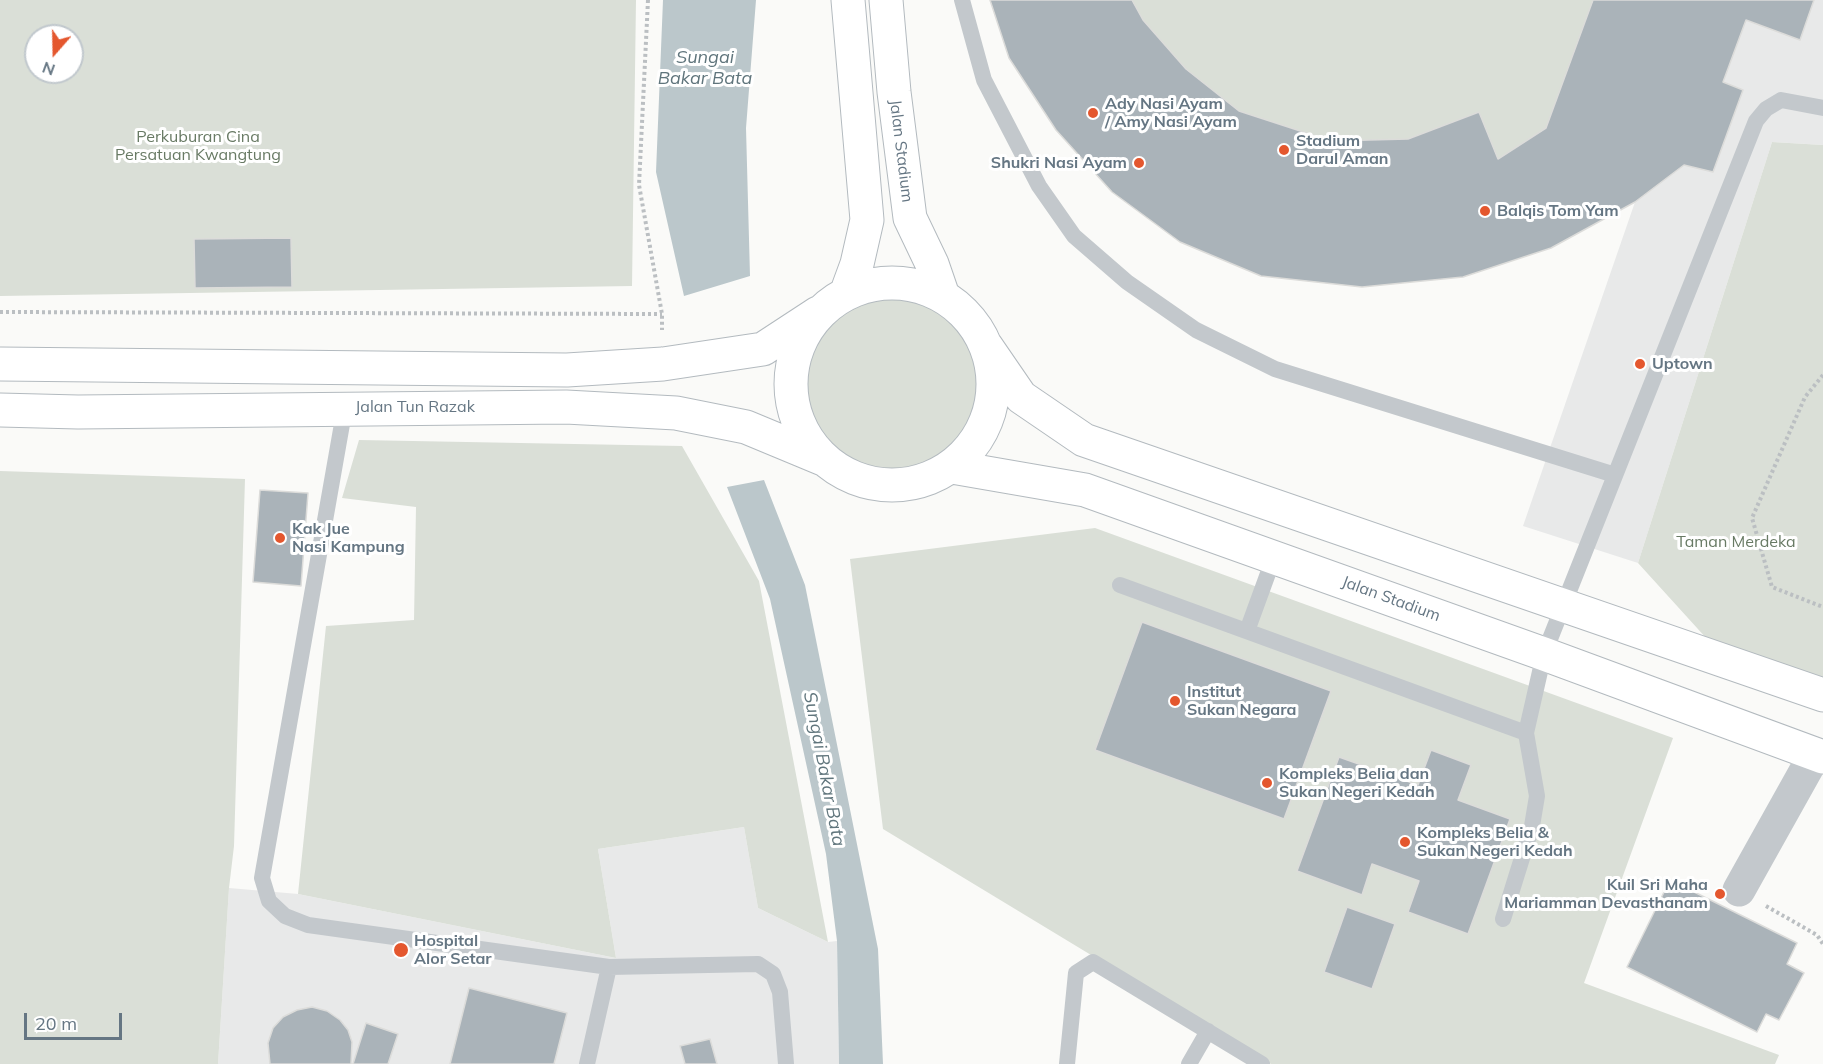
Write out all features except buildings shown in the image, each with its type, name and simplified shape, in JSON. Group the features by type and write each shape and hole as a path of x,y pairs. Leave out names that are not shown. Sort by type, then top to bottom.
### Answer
{"main road":[{"path":"846,294 867,220 848,0"},
{"name":"Jalan Stadium","path":"886,0 894,92 910,218 932,264 943,296"},
{"path":"0,364 556,369 663,364 763,349 846,294 878,284 911,285 943,296 969,318 1021,397 1084,440 1823,695"},
{"path":"818,313 800,340 791,372 792,406 805,437 823,459 855,480 888,486 922,482 952,467 976,443 990,412 994,379 986,346"},
{"name":"Jalan Tun Razak","path":"0,410 78,412 345,407 566,407 676,413 746,427 823,459"},
{"name":"Jalan Stadium","path":"952,467 1085,490 1544,654 1819,756"}],"street":[{"path":"1739,890 1819,756"}],"lane":[{"path":"962,0 984,80 1040,186 1074,236 1127,282 1196,330 1275,369 1615,475"},
{"path":"1503,919 1532,826 1537,796 1526,733 1544,654 1756,121 1766,109 1780,100 1823,108"},
{"path":"345,407 262,878 269,901 285,916 308,925 609,967 758,964 773,974 780,992 786,1064"},
{"path":"1247,631 1274,557"},
{"path":"1120,585 1526,733"},
{"path":"1067,1064 1075,978 1080,969 1093,962 1262,1064"},
{"path":"587,1064 609,967"},
{"path":"1189,1064 1208,1031"}],"path":[{"path":"648,0 639,185 662,314 663,364"},
{"path":"0,312 662,314"},
{"path":"1823,375 1805,397 1752,518 1772,587 1823,607"},
{"path":"1739,890 1817,935 1823,944"}],"shaded area":[{"name":"Uptown","path":"1814,0 1823,0 1823,145 1772,142 1638,563 1523,526 1635,202 1684,165 1713,172 1743,90 1723,82 1746,20 1800,40"},
{"name":"Hospital Alor Setar","path":"744,827 758,908 828,942 837,941 839,1064 218,1064 229,888 298,894 616,958 598,849"}],"green space":[{"name":"Perkuburan Cina Persatuan Kwangtung","path":"0,0 636,0 632,286 0,296"},
{"path":"1132,0 1593,0 1546,128 1498,159 1479,112 1408,139 1331,141 1239,111 1186,69 1143,20"},
{"name":"Taman Merdeka","path":"1772,142 1823,145 1823,682 1717,650 1638,563"},
{"path":"892,298 909,299 925,304 940,312 953,323 964,336 972,351 977,367 977,401 972,417 964,432 953,445 940,456 925,464 909,469 892,470 875,469 859,464 844,456 831,445 820,432 812,417 807,401 806,384 807,367 812,351 820,336 831,323 844,312 859,304 875,299"},
{"path":"359,440 682,446 759,581 828,942 758,908 744,827 598,849 616,958 298,894 326,626 414,620 416,507 342,498"},
{"path":"0,471 245,479 234,846 229,888 218,1064 0,1064"},
{"name":"Kompleks Belia dan Sukan Negeri Kedah","path":"1095,528 1673,738 1584,983 1779,1055 1775,1064 1271,1064 883,829 850,559"}],"water":[{"name":"Sungai Bakar Bata","path":"663,0 756,0 746,128 750,276 684,296 656,172"},
{"name":"Sungai Bakar Bata","path":"764,480 805,585 878,949 883,1064 839,1064 837,941 826,854 770,599 727,487"}],"place":[{"name":"Ady Nasi Ayam / Amy Nasi Ayam","path":"1093,113"},
{"name":"Stadium Darul Aman","path":"1284,150"},
{"name":"Shukri Nasi Ayam","path":"1139,163"},
{"name":"Balqis Tom Yam","path":"1485,211"},
{"name":"Uptown","path":"1640,364"},
{"name":"Kak Jue Nasi Kampung","path":"280,538"},
{"name":"Institut Sukan Negara","path":"1175,701"},
{"name":"Kompleks Belia dan Sukan Negeri Kedah","path":"1267,783"},
{"name":"Kompleks Belia & Sukan Negeri Kedah","path":"1405,842"},
{"name":"Kuil Sri Maha Mariamman Devasthanam","path":"1720,894"},
{"name":"Hospital Alor Setar","path":"401,950"}]}
